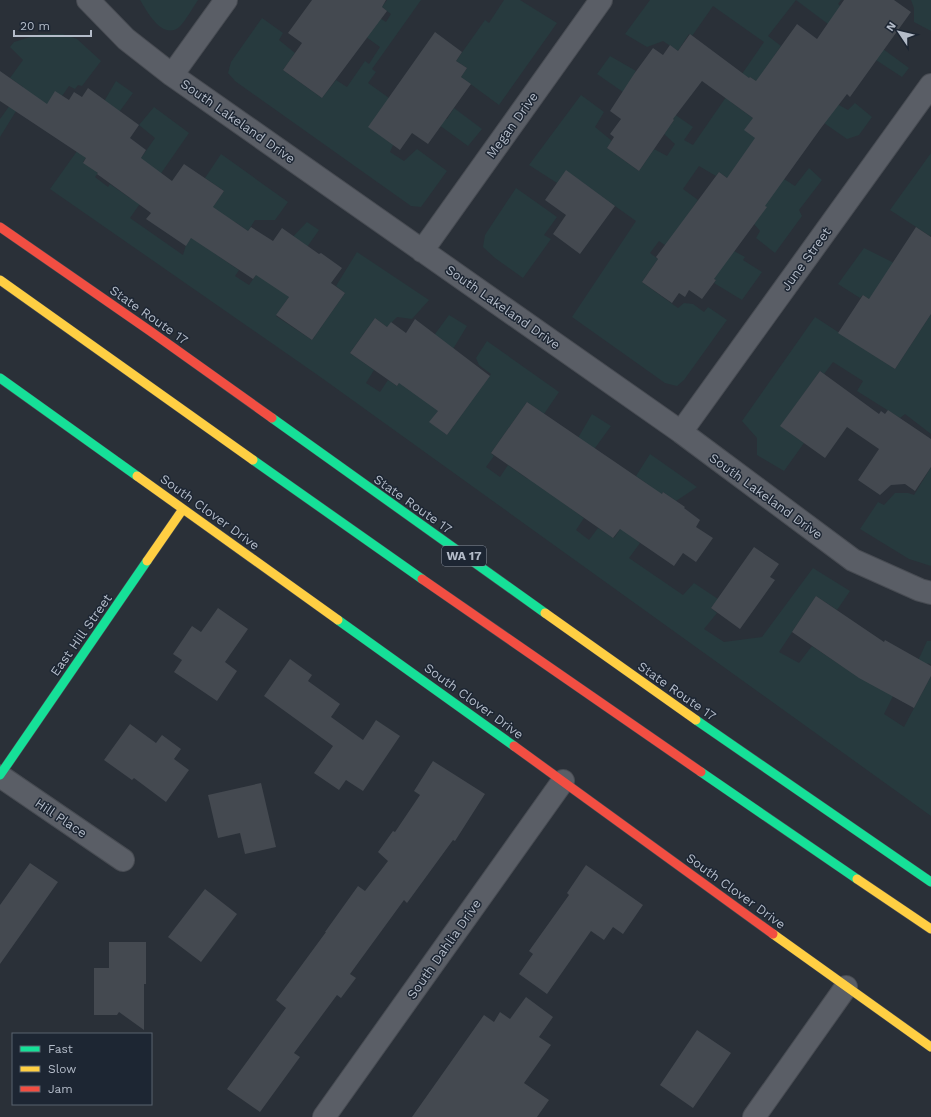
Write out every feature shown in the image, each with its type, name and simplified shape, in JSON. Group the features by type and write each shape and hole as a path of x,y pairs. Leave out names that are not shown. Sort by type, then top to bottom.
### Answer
{"main road":[{"name":"State Route 17","path":"0,227 150,331 706,727 931,882"},
{"path":"0,280 423,579 674,754 931,929"},
{"name":"South Clover Drive","path":"0,378 563,781 931,1047"},
{"name":"East Hill Street","path":"0,776 183,509"}],"street":[{"name":"South Lakeland Drive","path":"88,0 126,39 172,75 681,432 854,560 920,590 931,593"},
{"path":"172,75 226,0"},
{"name":"Megan Drive","path":"422,251 601,0"},
{"name":"June Street","path":"681,432 931,85"},
{"name":"Hill Place","path":"0,776 123,860"},
{"name":"South Dahlia Drive","path":"324,1117 563,781"},
{"path":"754,1117 846,987"}],"green space":[{"path":"140,0 198,0 178,28 166,30 155,22"},
{"path":"387,0 421,0 372,69 376,72 368,83 389,98 393,145 390,152 404,161 417,149 447,171 421,207 411,206 235,81 228,73 231,62 262,18 283,33 279,40 295,53 283,70 322,98 336,80 347,87 365,61 369,64 380,47 362,34 375,15 386,22 391,14 382,7"},
{"path":"504,0 520,0 557,23 499,105 461,77 467,68 456,61 485,20 489,23"},
{"path":"650,0 796,0 768,36 781,46 774,56 839,105 848,110 855,103 872,117 859,135 847,139 804,109 800,113 750,77 731,102 753,118 755,138 784,179 795,186 809,168 822,180 799,210 802,216 775,253 756,238 760,231 754,224 766,207 719,172 716,176 699,166 683,189 698,200 687,216 734,251 745,257 743,260 762,272 742,300 714,283 716,280 659,241 650,253 658,259 642,282 678,308 684,303 693,304 704,312 708,307 727,320 684,380 677,386 665,383 572,317 636,221 566,171 557,183 529,165 581,95 604,112 595,127 612,141 607,148 639,171 654,149 667,156 675,144 664,134 674,120 627,86 623,92 597,74 610,56 636,71 629,83 693,127 684,140 693,145 764,42 713,6 692,36 689,34 678,51 663,41 647,47 625,34"},
{"path":"796,0 841,0 838,4 847,11 842,19 909,68 902,77 876,60"},
{"path":"911,0 931,0 931,31 914,22 914,8"},
{"path":"40,34 63,34 77,39 101,61 82,86 78,85 75,89 69,86 62,96 41,114 21,103 0,137 0,119 23,87 10,78 23,60 10,47 14,42"},
{"path":"116,81 133,93 83,162 98,173 95,177 108,187 110,184 130,198 141,158 155,138 139,125 154,107 189,133 130,218 183,255 186,245 224,191 205,178 221,154 288,202 275,220 255,220 248,231 235,222 214,253 239,270 235,276 249,285 256,275 307,222 319,230 284,280 295,288 276,316 312,340 345,293 336,286 357,252 429,300 412,319 397,317 387,327 375,318 350,353 374,370 366,383 380,392 388,380 397,386 449,315 467,326 453,349 438,411 430,422 447,435 491,374 479,365 476,358 487,341 559,392 544,414 527,402 491,453 494,456 486,467 500,477 508,465 528,479 546,451 578,438 592,414 611,426 558,499 584,518 576,530 589,540 598,528 614,538 650,486 636,476 650,454 697,487 676,501 663,492 633,537 640,543 629,558 683,595 694,583 718,599 711,608 717,613 704,629 724,642 762,637 813,568 850,591 837,610 816,596 779,652 799,663 812,646 893,696 884,714 904,727 931,676 931,816 319,376 50,189 107,109 102,105"},
{"path":"454,108 482,129 468,146 435,122 440,115 447,119"},
{"path":"931,153 931,235 930,236 890,210"},
{"path":"516,188 557,217 544,235 551,239 523,278 495,258 483,247 485,235"},
{"path":"864,248 892,262 921,282 869,299 863,295 860,298 838,284"},
{"path":"931,314 931,434 905,414 900,418 857,391 863,381 833,362 824,374 820,371 781,426 804,443 784,471 757,455 757,438 742,421 815,317 895,369"},
{"path":"931,467 931,566 909,559 860,529 878,502 884,505 895,493 908,493 914,495"},
{"path":"927,641 931,641 931,665 928,663 921,675 917,663"}],"building":[{"path":"312,0 386,0 382,7 387,11 322,98 283,70 302,43 288,33"},
{"path":"844,0 894,0 911,12 850,97 847,94 821,128 765,206 767,207 714,279 716,280 702,299 689,290 685,297 679,293 672,303 642,282 658,259 656,257 719,172 727,178 755,138 744,130 753,118 702,81 673,119 674,120 639,171 607,148 614,137 610,134 621,119 610,111 653,48 663,55 670,45 678,51 690,34 749,78 750,77 756,81 797,24 817,39"},
{"path":"435,32 462,52 456,61 467,68 461,77 471,84 428,144 412,133 400,150 368,127"},
{"path":"0,71 47,104 55,91 69,100 74,92 82,97 88,88 139,125 130,138 146,150 141,158 172,181 184,164 224,191 213,207 248,231 251,227 273,241 282,228 342,268 331,283 345,293 312,340 276,315 289,297 256,275 253,279 191,238 186,246 146,219 151,213 83,163 86,158 0,101"},
{"path":"566,170 615,206 580,254 553,234 566,215 545,200"},
{"path":"916,227 931,237 931,314 895,369 838,333 863,295 869,299"},
{"path":"375,318 387,327 391,322 406,333 415,319 490,376 447,435 429,422 438,411 399,383 397,386 350,353"},
{"path":"820,371 879,414 881,411 885,414 888,410 931,439 931,467 915,491 905,484 891,485 880,495 858,480 879,449 847,427 825,458 780,426"},
{"path":"527,402 662,494 663,492 685,507 684,508 700,520 696,527 713,538 696,562 683,553 674,566 620,529 613,538 491,453"},
{"path":"754,547 779,564 770,577 775,580 740,629 711,608"},
{"path":"816,596 884,642 885,640 931,666 931,676 914,708 859,678 792,632"},
{"path":"218,608 248,629 225,662 237,671 217,701 174,672 182,660 173,654 192,626 201,632"},
{"path":"290,659 312,675 308,681 340,704 331,717 363,740 376,720 400,736 363,791 346,780 339,790 314,773 333,746 264,696"},
{"path":"130,724 156,743 162,735 181,749 174,759 189,770 166,802 134,778 132,780 104,760"},
{"path":"433,761 485,794 455,841 453,840 407,903 404,900 350,974 356,978 341,998 337,995 294,1053 300,1057 260,1112 227,1089 286,1008 276,1000 358,886 365,891 388,861 378,852 393,831 395,832 420,795 414,791"},
{"path":"261,783 276,847 245,854 240,833 218,838 208,795"},
{"path":"30,863 58,882 0,964 0,905"},
{"path":"586,865 643,905 623,934 613,927 604,940 591,931 547,994 519,974 533,954 529,951 569,895 567,893"},
{"path":"205,889 237,914 201,962 168,937"},
{"path":"109,942 146,942 144,1030 119,1012 117,1015 94,1015 94,968 109,968"},
{"path":"526,997 553,1017 539,1037 551,1045 524,1083 549,1100 537,1117 412,1117 484,1015 494,1022 500,1012 510,1019"},
{"path":"697,1030 731,1053 693,1108 660,1085"}],"traffic: fast":[{"path":"0,378 137,476"},
{"path":"272,418 545,613"},
{"path":"253,460 422,579"},
{"path":"0,775 147,561"},
{"path":"338,620 514,746"},
{"path":"696,720 931,882"},
{"path":"701,772 857,879"}],"traffic: slow":[{"path":"0,280 253,460"},
{"path":"137,476 338,620"},
{"path":"147,561 183,509"},
{"path":"545,613 696,720"},
{"path":"857,879 931,929"},
{"path":"773,934 931,1047"}],"traffic: jam":[{"path":"0,227 272,418"},
{"path":"422,579 701,772"},
{"path":"514,746 773,934"}]}
